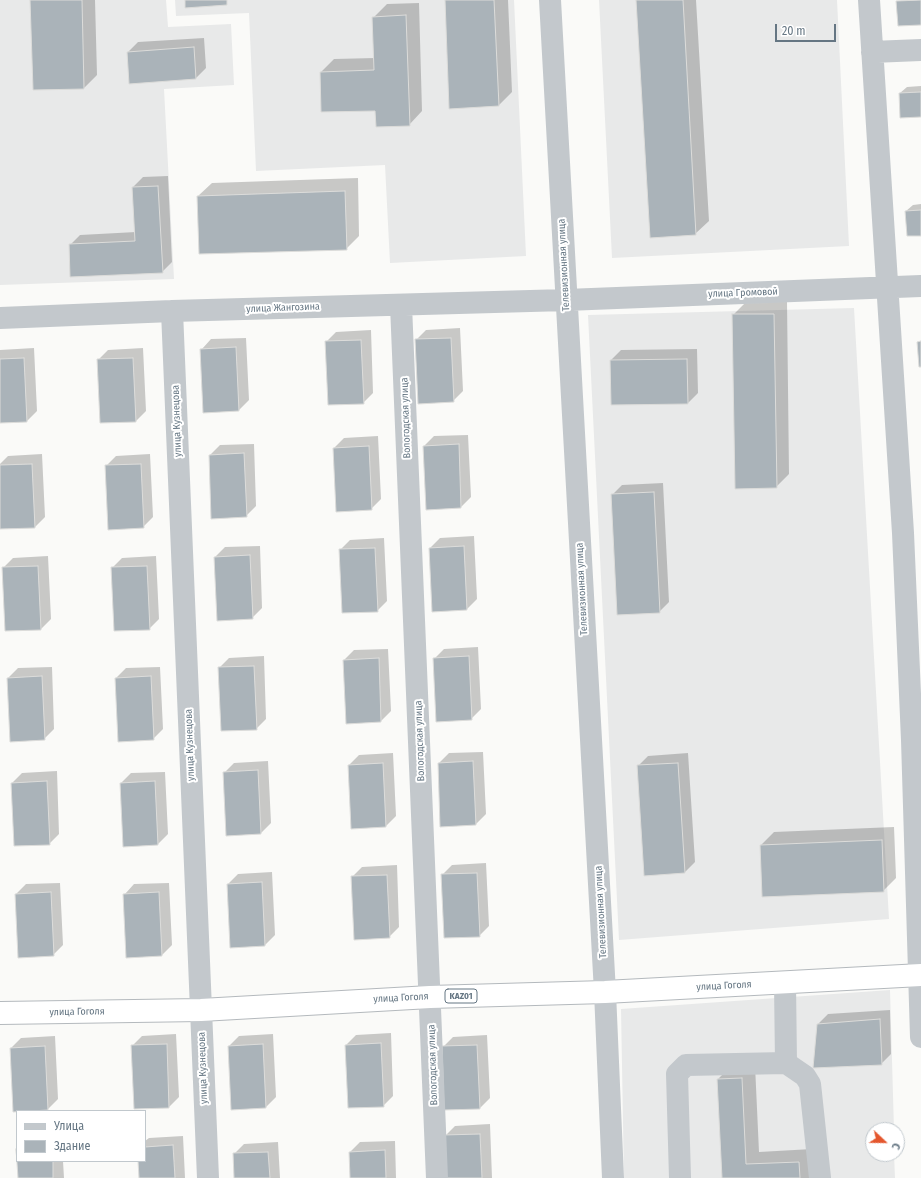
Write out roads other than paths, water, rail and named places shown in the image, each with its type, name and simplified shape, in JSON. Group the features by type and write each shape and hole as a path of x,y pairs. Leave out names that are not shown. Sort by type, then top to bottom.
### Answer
{"highway":[{"name":"улица Гоголя","path":"0,1014 201,1010 430,997 605,992 920,975"}],"street":[{"name":"Телевизионная улица","path":"550,0 605,992 613,1178"},
{"path":"869,0 888,287 912,533 917,740 921,1037"},
{"path":"872,52 921,50"},
{"name":"улица Громовой","path":"566,300 921,286"},
{"name":"улица Жангозина","path":"0,318 172,311 566,300"},
{"name":"Вологодская улица","path":"401,305 437,1178"},
{"name":"улица Кузнецова","path":"172,311 208,1178"},
{"path":"785,983 786,1063"},
{"path":"680,1178 677,1074 686,1065 786,1063 805,1076 810,1084 820,1178"}]}
